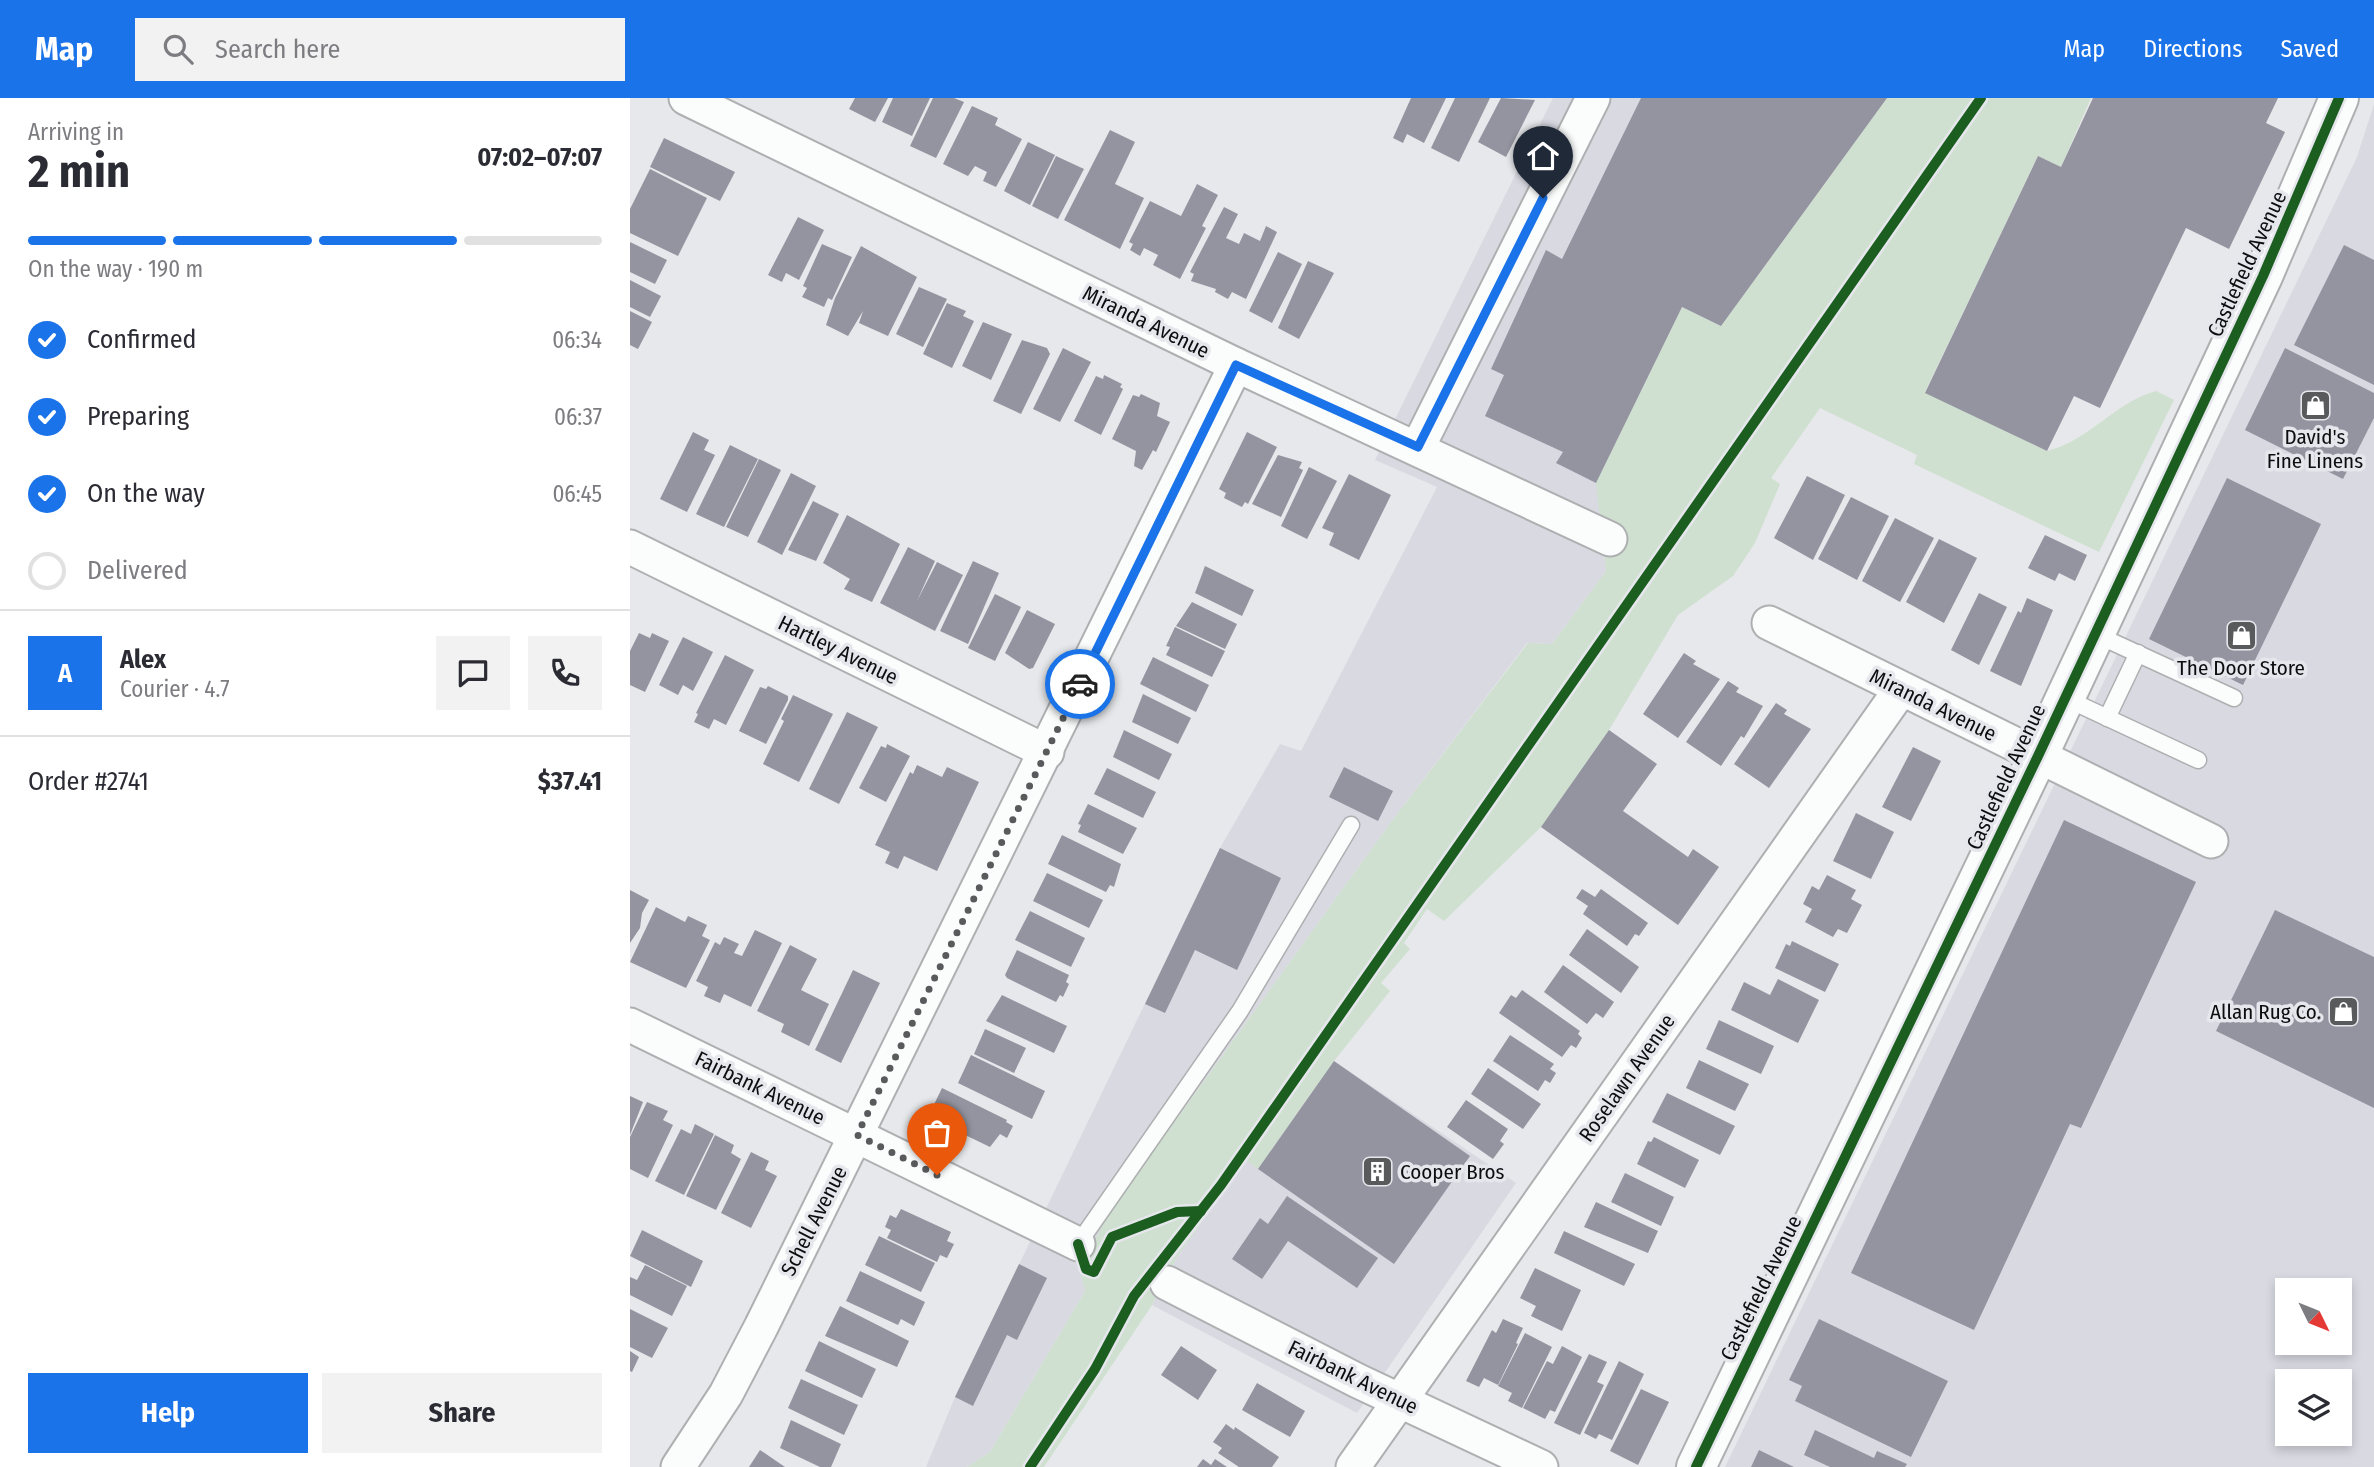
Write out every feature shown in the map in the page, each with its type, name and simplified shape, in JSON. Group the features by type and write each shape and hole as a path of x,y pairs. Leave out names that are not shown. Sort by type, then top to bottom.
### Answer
{"street":[{"name":"Miranda Avenue","path":"686,98 1236,365 1610,538"},
{"path":"1418,447 1593,98"},
{"name":"Castlefield Avenue","path":"1696,1467 2038,756 2290,219 2339,98"},
{"name":"Schell Avenue","path":"678,1467 726,1395 1047,752 1236,365"},
{"name":"Hartley Avenue","path":"630,547 1047,752"},
{"name":"Miranda Avenue","path":"1769,623 2211,841"},
{"name":"Roselawn Avenue","path":"1353,1467 1901,689"},
{"name":"Fairbank Avenue","path":"630,1025 1078,1244"},
{"name":"Fairbank Avenue","path":"1167,1283 1400,1400 1541,1467"}],"lane":[{"path":"2095,634 2234,698"},
{"path":"2107,718 2138,653"},
{"path":"2065,698 2198,760"},
{"path":"1078,1244 1240,1011 1351,825"}],"shaded area":[{"path":"1553,98 1887,98 1721,326 1682,307 1597,483 1606,571 1552,644 1527,643 1391,822 1113,1207 1085,1291 990,1452 967,1467 926,1467 955,1397 1220,848 1280,744 1301,751 1437,487 1375,460"},
{"path":"2374,104 2374,1467 1725,1467 2357,157"},
{"path":"1334,1061 1516,1183 1357,1413 1152,1305 1177,1257 1246,1159 1258,1168"}],"green space":[{"path":"1887,98 2091,98 2061,167 2038,156 1925,392 2047,451 2076,439 2141,396 2156,391 2174,400 2099,552 1914,464 1917,455 1820,408 1771,478 1780,484 1755,543 1733,576 1678,615 1609,730 1541,827 1444,921 1427,909 1404,943 1410,949 1381,983 1390,991 1334,1061 1258,1169 1246,1160 1177,1257 1152,1305 1044,1467 967,1467 990,1452 1085,1291 1079,1268 1113,1207 1391,822 1528,643 1552,644 1606,571 1596,483 1682,307 1721,326"}],"building":[{"path":"855,98 888,98 875,122 849,109"},
{"path":"893,98 930,98 912,136 882,122"},
{"path":"933,98 954,98 964,102 936,158 910,146"},
{"path":"1411,98 1446,98 1424,143 1407,134 1403,143 1393,138"},
{"path":"1455,98 1490,98 1459,162 1431,148"},
{"path":"1501,98 1535,100 1506,157 1478,142"},
{"path":"1641,98 1887,98 1721,326 1682,307 1596,483 1556,463 1563,452 1485,416 1504,375 1491,369 1546,250 1562,259"},
{"path":"2093,98 2278,98 2266,123 2285,132 2229,249 2186,228 2100,408 2074,396 2047,451 1925,393 2038,156 2061,167"},
{"path":"972,106 998,118 995,125 1022,139 996,187 983,181 987,172 975,166 968,176 943,164"},
{"path":"1110,130 1135,142 1115,184 1144,198 1120,249 1064,220"},
{"path":"664,138 735,172 720,201 650,167"},
{"path":"1028,142 1055,155 1030,205 1004,191"},
{"path":"1056,156 1084,169 1058,219 1032,206"},
{"path":"650,169 707,198 678,256 630,233 630,209"},
{"path":"1197,184 1218,195 1202,226 1206,228 1180,279 1153,265 1158,255 1144,248 1140,256 1130,250 1133,244 1129,242 1150,201 1181,216"},
{"path":"1224,207 1238,214 1226,238 1239,244 1244,233 1260,241 1266,226 1277,232 1246,299 1232,292 1228,299 1215,292 1216,289 1191,281 1194,274 1190,272"},
{"path":"798,217 824,230 799,280 786,273 782,282 768,275"},
{"path":"630,242 667,260 655,284 630,272"},
{"path":"822,244 852,257 832,300 828,298 824,307 802,297 807,288 803,286"},
{"path":"2344,245 2374,260 2374,385 2294,345"},
{"path":"861,246 917,277 888,336 859,323 863,311 848,336 826,325 835,298"},
{"path":"1278,252 1302,264 1272,323 1249,311"},
{"path":"1308,261 1334,273 1299,339 1278,328"},
{"path":"630,280 661,296 650,317 630,307"},
{"path":"919,287 947,299 923,347 896,334"},
{"path":"947,303 966,311 963,316 974,321 952,368 923,354"},
{"path":"630,311 652,322 638,349 630,345"},
{"path":"983,322 1012,334 991,380 962,366"},
{"path":"1022,340 1047,348 1050,354 1021,414 993,401"},
{"path":"1063,348 1091,362 1060,422 1033,409"},
{"name":"David's Fine Linens","path":"2285,348 2374,393 2374,418 2343,479 2245,430"},
{"path":"1104,375 1122,384 1120,387 1123,389 1101,435 1074,421 1096,376 1103,379"},
{"path":"1141,394 1160,403 1157,416 1170,422 1156,452 1153,450 1142,470 1134,466 1136,451 1112,439 1133,395 1139,397"},
{"path":"693,432 709,440 704,450 715,455 687,512 660,499"},
{"path":"1247,432 1277,447 1248,504 1245,502 1242,507 1224,498 1226,493 1219,489"},
{"path":"730,445 758,459 724,527 696,514"},
{"path":"1278,455 1302,462 1299,468 1303,470 1281,517 1252,504"},
{"path":"759,459 781,470 748,537 726,527"},
{"path":"1309,467 1337,481 1307,539 1281,526"},
{"path":"791,473 816,486 782,555 757,542"},
{"path":"1349,474 1391,495 1359,560 1329,545 1334,533 1322,528"},
{"path":"1807,476 1845,495 1813,560 1774,538"},
{"path":"2227,478 2321,524 2243,685 2149,639"},
{"path":"1851,497 1889,516 1857,580 1818,559"},
{"path":"813,501 839,514 816,561 788,550"},
{"path":"847,515 900,544 872,602 844,589 850,579 823,563"},
{"path":"1895,518 1934,538 1900,602 1862,581"},
{"path":"2045,535 2087,555 2075,581 2059,573 2055,581 2028,568"},
{"path":"1939,539 1977,558 1944,623 1906,602"},
{"path":"908,547 935,561 917,601 937,562 963,575 935,631 880,603"},
{"path":"973,561 999,573 968,644 940,631"},
{"path":"1205,566 1254,590 1242,616 1195,593"},
{"path":"1979,593 2007,607 1979,665 1951,650"},
{"path":"995,594 1021,607 995,661 968,648"},
{"path":"2027,598 2053,610 2021,686 1990,671 2018,611 2021,613"},
{"path":"1192,602 1237,624 1225,649 1176,626"},
{"path":"1027,610 1055,624 1033,668 1029,669 1005,653"},
{"path":"1175,627 1225,651 1212,677 1166,655 1170,647 1166,646"},
{"path":"639,633 650,638 652,633 669,641 645,692 630,685 630,651"},
{"path":"683,637 713,652 693,691 683,685 678,695 659,685"},
{"path":"1684,653 1696,661 1693,664 1720,679 1678,738 1643,714"},
{"path":"725,655 754,670 726,725 714,719 709,729 694,722"},
{"path":"1153,657 1209,685 1196,712 1140,684"},
{"path":"1728,681 1739,688 1736,692 1763,706 1744,738 1741,736 1721,766 1686,742"},
{"path":"768,686 788,696 788,700 766,744 739,731 760,687 766,689"},
{"path":"1143,694 1191,718 1178,744 1132,722"},
{"path":"793,695 833,714 799,782 763,764 784,721 781,719"},
{"path":"1776,703 1787,710 1784,714 1811,729 1769,788 1734,764"},
{"path":"847,712 878,727 839,804 809,789"},
{"path":"1124,730 1172,754 1159,780 1113,757"},
{"path":"1609,730 1657,764 1623,811 1688,857 1693,849 1719,867 1678,925 1541,827"},
{"path":"887,744 910,756 886,802 859,788 881,746 886,748"},
{"path":"1913,747 1941,761 1911,821 1882,807"},
{"path":"917,765 942,777 947,767 979,782 937,871 904,856 898,869 885,863 890,852 875,845 910,772 913,774"},
{"path":"1344,767 1393,791 1378,821 1329,797"},
{"path":"1107,768 1156,792 1143,818 1094,794"},
{"path":"1088,804 1137,828 1123,854 1078,832 1081,825 1078,824"},
{"path":"1856,813 1894,832 1871,879 1833,861"},
{"path":"2064,820 2196,882 2081,1128 2070,1124 1974,1330 1851,1273"},
{"path":"1062,835 1121,864 1114,887 1110,885 1106,892 1048,864"},
{"path":"1220,848 1281,878 1237,970 1195,950 1165,1013 1145,1004"},
{"path":"1047,873 1103,900 1089,928 1033,901"},
{"path":"1827,875 1856,890 1851,899 1862,905 1847,933 1838,929 1833,937 1805,922 1812,909 1803,904 1812,886 1819,890"},
{"path":"1582,889 1595,897 1601,889 1648,923 1639,936 1635,934 1627,946 1583,914 1588,906 1576,898"},
{"path":"630,890 649,900 642,913 640,928 630,943"},
{"path":"656,907 685,922 688,916 707,925 702,936 710,940 686,988 630,962"},
{"path":"2275,910 2374,957 2374,1108 2216,1031"},
{"path":"1030,911 1085,938 1071,967 1015,940"},
{"path":"1587,929 1639,967 1621,993 1569,955"},
{"path":"755,930 782,943 751,1007 724,994 720,1003 704,996 708,987 696,981 715,942 720,945 724,937 739,944 734,953 742,956"},
{"path":"1792,941 1839,964 1825,992 1775,968 1786,944 1790,946"},
{"path":"790,945 817,959 801,990 829,1004 809,1046 781,1032 784,1024 757,1011"},
{"path":"1017,950 1069,975 1066,982 1069,984 1063,997 1060,995 1056,1002 1007,978 1005,975"},
{"path":"1563,965 1614,1002 1603,1018 1596,1013 1587,1024 1544,992"},
{"path":"853,970 880,983 841,1063 815,1050"},
{"path":"1778,979 1819,1000 1798,1043 1731,1010 1744,982 1770,995"},
{"path":"1522,990 1580,1031 1578,1034 1582,1038 1576,1048 1571,1045 1562,1057 1499,1013 1511,995 1516,998"},
{"path":"1002,995 1067,1026 1054,1053 986,1021"},
{"path":"1719,1020 1774,1046 1761,1074 1706,1049"},
{"path":"985,1029 1026,1048 1014,1073 974,1054"},
{"path":"1510,1035 1554,1064 1550,1069 1556,1073 1550,1083 1545,1080 1538,1091 1493,1061"},
{"path":"971,1055 1045,1091 1032,1119 958,1083"},
{"path":"1699,1060 1749,1084 1735,1111 1686,1088"},
{"name":"Cooper Bros","path":"1334,1061 1470,1156 1394,1264 1258,1169"},
{"path":"1488,1068 1541,1104 1523,1129 1471,1094"},
{"path":"942,1088 1007,1120 1006,1122 1013,1126 1007,1138 1000,1134 990,1147 928,1117"},
{"path":"1667,1093 1735,1126 1720,1155 1652,1122"},
{"path":"630,1096 643,1102 630,1135"},
{"path":"1466,1100 1508,1129 1500,1141 1504,1144 1493,1159 1447,1127"},
{"path":"647,1102 668,1111 663,1120 673,1125 648,1178 630,1169 630,1137"},
{"path":"695,1124 714,1134 684,1195 655,1181 681,1129 691,1134"},
{"path":"715,1135 734,1145 731,1153 741,1159 716,1210 686,1196"},
{"path":"1654,1137 1699,1160 1685,1188 1637,1164 1648,1141 1651,1142"},
{"path":"751,1152 769,1161 765,1170 777,1176 751,1228 721,1213"},
{"path":"1625,1173 1674,1197 1661,1226 1611,1202"},
{"path":"1287,1196 1378,1258 1357,1288 1288,1241 1262,1279 1232,1259 1260,1218 1268,1224"},
{"path":"1596,1202 1658,1231 1648,1253 1584,1227"},
{"path":"901,1209 951,1232 947,1241 954,1244 947,1258 940,1255 937,1262 887,1238 891,1230 885,1227 890,1215 896,1218"},
{"path":"642,1230 703,1261 691,1287 630,1256"},
{"path":"1564,1231 1635,1264 1624,1286 1554,1253"},
{"path":"879,1236 935,1263 921,1292 865,1265"},
{"path":"1019,1264 1047,1278 1017,1340 1007,1335 973,1406 955,1397"},
{"path":"645,1265 687,1286 672,1316 630,1295 630,1277 637,1280"},
{"path":"1535,1268 1581,1290 1562,1331 1531,1316 1536,1306 1520,1298"},
{"path":"860,1271 925,1302 914,1326 901,1319 898,1325 846,1301"},
{"path":"840,1306 909,1341 897,1367 825,1336"},
{"path":"630,1309 668,1328 652,1358 630,1347"},
{"path":"1503,1319 1523,1328 1498,1385 1484,1378 1479,1387 1466,1381 1492,1330 1496,1333"},
{"path":"1819,1319 1948,1381 1911,1457 1795,1401 1802,1386 1789,1380"},
{"path":"1525,1333 1552,1347 1522,1408 1508,1401 1512,1393 1498,1386"},
{"path":"819,1341 876,1369 862,1398 805,1371"},
{"path":"1181,1346 1217,1370 1198,1400 1161,1375"},
{"path":"1562,1346 1582,1357 1555,1412 1550,1410 1545,1419 1523,1408 1547,1361 1553,1364"},
{"path":"630,1351 639,1357 632,1372 630,1371"},
{"path":"1589,1354 1607,1362 1597,1382 1604,1385 1580,1435 1554,1423"},
{"path":"1619,1361 1644,1374 1612,1440 1599,1434 1596,1439 1584,1433"},
{"path":"801,1379 858,1405 844,1435 788,1408"},
{"path":"1257,1383 1305,1411 1290,1437 1242,1410"},
{"path":"1641,1389 1669,1402 1638,1465 1610,1451"},
{"path":"791,1420 841,1444 831,1467 820,1467 780,1448"},
{"path":"1226,1424 1234,1430 1235,1427 1279,1457 1272,1467 1239,1467 1218,1453 1222,1448 1213,1442"},
{"path":"1815,1430 1874,1458 1877,1451 1907,1464 1905,1467 1830,1467 1804,1455"},
{"path":"760,1450 785,1467 749,1467"},
{"path":"1759,1450 1794,1467 1751,1467"},
{"path":"1203,1459 1211,1465 1215,1459 1227,1467 1197,1467"}],"cycle path":[{"path":"1030,1467 1095,1369 1134,1296 1221,1185 1981,98"},
{"path":"1696,1467 2038,756 2263,276 2339,98"},
{"path":"1078,1244 1086,1269 1094,1272 1112,1237 1177,1212 1201,1211"}],"way so far":[{"path":"937,1175 857,1135 1080,684"}],"place":[{"name":"David's Fine Linens","path":"2315,405"},
{"name":"The Door Store","path":"2241,636"},
{"name":"Allan Rug Co.","path":"2344,1012"},
{"name":"Cooper Bros","path":"1377,1172"}],"route":[{"path":"1080,684 1236,365 1418,447 1543,198"}]}
